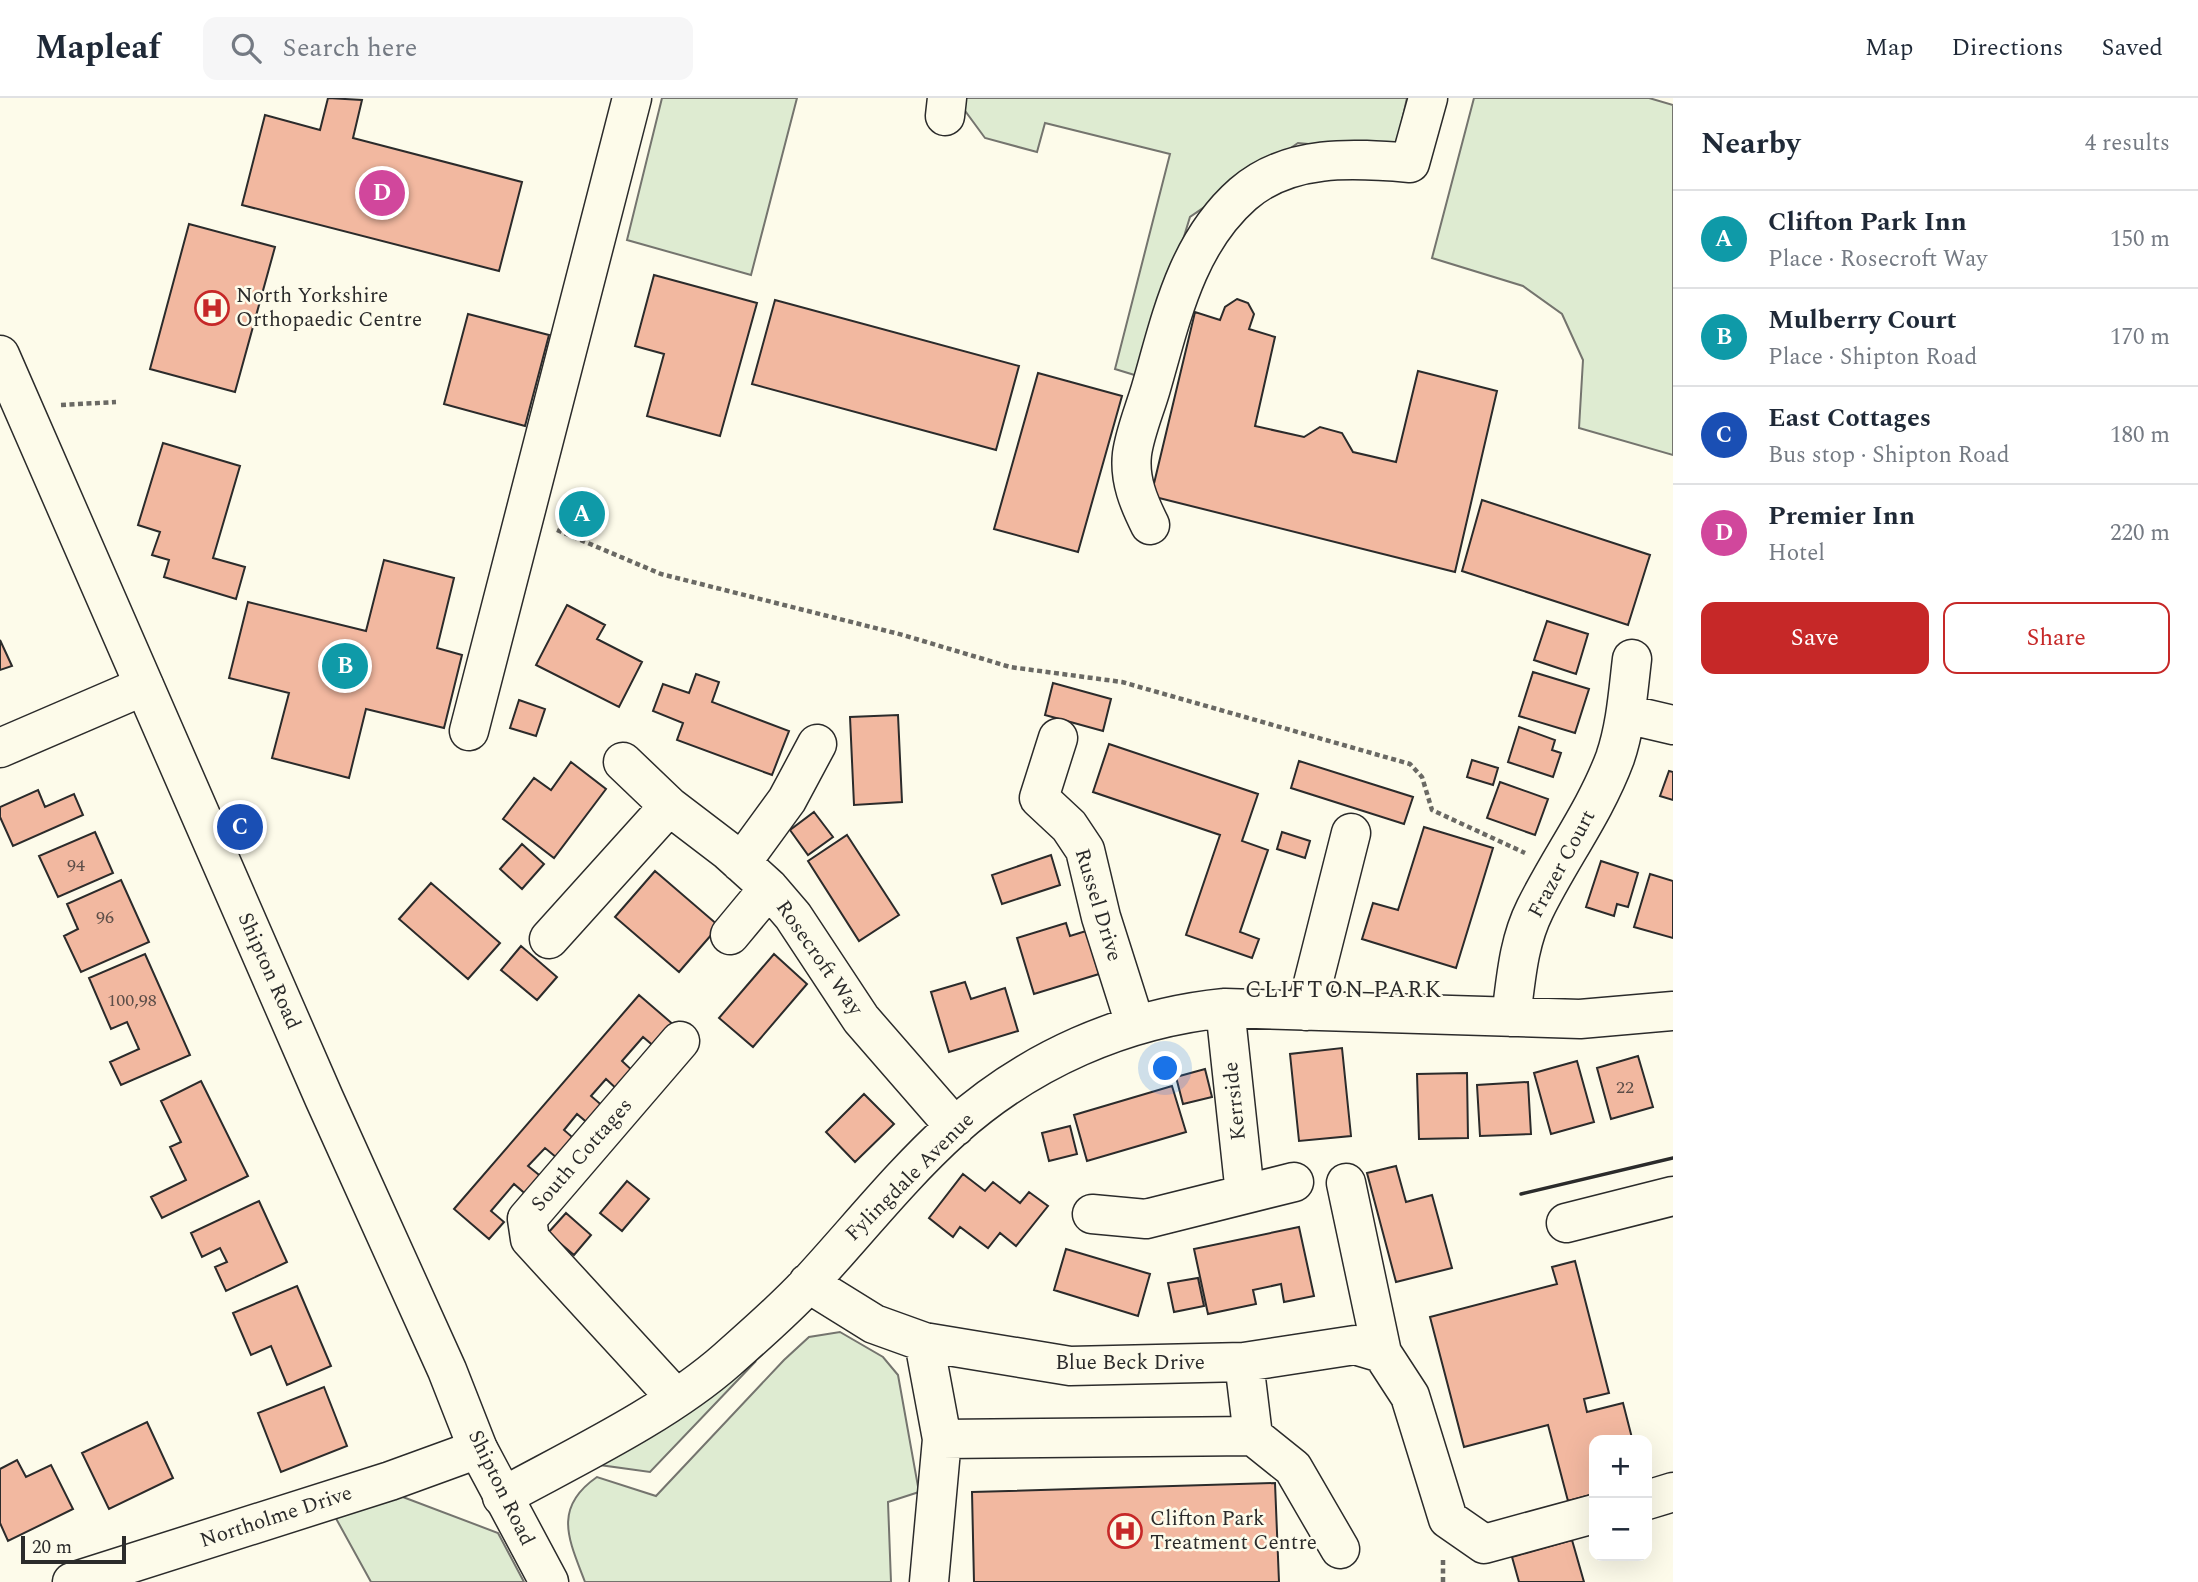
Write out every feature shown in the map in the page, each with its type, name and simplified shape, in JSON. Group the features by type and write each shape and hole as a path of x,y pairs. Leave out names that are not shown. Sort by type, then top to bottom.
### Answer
{"street":[{"path":"469,731 632,98"},
{"path":"1150,525 1135,496 1132,455 1176,298 1202,240 1244,193 1289,168 1349,157 1410,163 1428,98"},
{"name":"Shipton Road","path":"1,360 447,1370 478,1449 549,1582"},
{"name":"Frazer Court","path":"1511,1017 1518,956 1534,910 1610,768 1626,714 1632,659"},
{"path":"0,748 145,686"},
{"path":"1626,714 1673,724"},
{"name":"Russel Drive","path":"1058,738 1039,798 1069,826 1084,850 1101,917 1135,1024"},
{"path":"741,863 787,800 817,744"},
{"name":"Rosecroft Way","path":"623,762 669,806 769,888 793,916 861,1019 954,1127"},
{"path":"550,939 669,806"},
{"path":"1306,1011 1351,833"},
{"path":"730,935 769,888"},
{"name":"Fylingdale Avenue","path":"502,1497 675,1397 725,1362 808,1283 888,1194 954,1127 1033,1069 1078,1046 1135,1024 1177,1013 1225,1008 1580,1019 1673,1011"},
{"name":"Kerrside","path":"1225,1008 1245,1194"},
{"name":"South Cottages","path":"675,1397 530,1239 527,1219 680,1041"},
{"path":"1092,1214 1146,1219 1294,1182"},
{"path":"1346,1183 1382,1353 1410,1396 1448,1519 1484,1544 1589,1515"},
{"path":"1566,1223 1673,1196"},
{"name":"Blue Beck Drive","path":"808,1283 874,1324 924,1342 1070,1366 1244,1362 1355,1345 1382,1353"},
{"path":"924,1342 942,1439 929,1582"},
{"path":"1244,1362 1253,1436"},
{"path":"942,1439 1253,1436 1293,1468 1340,1549"},
{"name":"Northolme Drive","path":"72,1582 390,1481 478,1449"},
{"path":"1652,1498 1673,1492"}],"path":[{"path":"22,407 116,402"},
{"path":"524,516 661,574 903,635 1010,667 1122,682 1410,764 1422,777 1432,810 1558,868"}],"green space":[{"path":"662,98 797,98 751,275 627,240"},
{"path":"965,98 1407,98 1395,152 1298,143 1190,217 1141,377 1115,369 1170,154 1045,123 1037,152 985,138 963,108"},
{"path":"1474,98 1649,98 1673,105 1673,455 1579,428 1583,360 1562,314 1523,286 1432,258"},
{"path":"840,1332 883,1357 898,1375 919,1492 888,1502 891,1582 585,1582 568,1525 574,1501 583,1489 597,1477 656,1496 809,1337"},
{"path":"756,1361 650,1472 600,1465"},
{"path":"387,1491 498,1533 524,1582 371,1582 333,1513"}],"building":[{"path":"328,98 362,100 353,138 522,182 499,271 242,205 265,115 320,130"},
{"name":"North Yorkshire Orthopaedic Centre","path":"189,224 275,247 235,392 150,369"},
{"path":"654,275 757,303 720,436 647,416 664,354 635,346"},
{"path":"1237,299 1248,303 1254,314 1249,329 1275,337 1255,426 1304,437 1320,427 1342,433 1353,452 1396,462 1418,371 1497,391 1455,572 1151,496 1195,312 1220,320 1225,307"},
{"path":"775,300 1019,366 996,450 752,384"},
{"path":"468,314 549,335 525,426 444,404"},
{"path":"1038,373 1122,396 1078,552 994,529"},
{"path":"163,443 240,466 213,558 245,567 236,599 164,577 169,560 152,555 160,532 138,525"},
{"path":"1482,500 1650,555 1628,625 1462,571"},
{"path":"577,505 592,509 587,523 573,518"},
{"path":"384,560 454,578 437,648 462,655 444,728 366,709 349,778 272,758 289,693 229,678 248,602 366,631"},
{"path":"567,605 605,625 597,639 642,662 619,707 536,665"},
{"path":"1547,621 1588,634 1576,674 1534,660"},
{"path":"0,640 12,666 0,670"},
{"path":"1533,672 1589,689 1575,733 1519,716"},
{"path":"696,674 719,682 712,702 789,731 772,775 677,740 683,723 653,711 663,684 689,693"},
{"path":"1053,683 1111,699 1103,731 1045,715"},
{"path":"519,700 545,709 536,736 510,728"},
{"path":"898,715 902,802 854,805 850,717"},
{"path":"1519,727 1555,740 1552,750 1561,753 1553,777 1508,762"},
{"path":"1109,744 1258,794 1242,841 1268,850 1240,932 1259,939 1252,958 1186,935 1220,835 1093,792"},
{"path":"1472,760 1498,768 1493,785 1467,777"},
{"path":"1299,761 1413,797 1404,824 1291,788"},
{"path":"571,762 606,789 554,858 503,819 534,778 551,790"},
{"path":"1669,771 1673,772 1673,800 1660,796"},
{"path":"1500,782 1548,799 1535,835 1487,818"},
{"path":"38,790 45,807 74,794 83,815 13,846 0,817 0,807"},
{"path":"814,812 833,837 808,855 790,830"},
{"path":"1424,827 1493,848 1456,968 1362,939 1373,903 1398,910"},
{"path":"95,832 113,873 58,897 39,856"},
{"path":"1282,832 1310,841 1305,858 1277,849"},
{"path":"847,835 899,915 859,941 808,861"},
{"path":"522,844 544,864 522,889 500,869"},
{"path":"1051,855 1060,885 1002,904 992,875"},
{"path":"1601,861 1638,873 1628,907 1617,904 1614,916 1586,907"},
{"path":"655,871 719,926 679,972 615,917"},
{"path":"1650,874 1673,881 1673,938 1634,927"},
{"path":"121,880 149,942 81,972 64,936 78,929 67,904"},
{"path":"431,883 500,943 468,979 399,919"},
{"path":"1066,923 1070,936 1086,931 1099,974 1034,994 1017,938"},
{"path":"521,946 557,977 537,1000 501,970"},
{"path":"145,954 190,1055 121,1085 110,1062 139,1049 127,1022 111,1029 89,978"},
{"path":"774,954 807,984 753,1047 719,1018"},
{"path":"965,982 971,999 1005,988 1018,1031 949,1052 931,992"},
{"path":"639,995 675,1026 656,1048 643,1037 622,1061 636,1074 620,1092 606,1079 591,1096 605,1108 590,1125 577,1114 564,1130 579,1143 562,1162 545,1148 528,1166 544,1179 529,1197 514,1184 491,1211 504,1222 489,1239 454,1209"},
{"path":"1342,1048 1351,1136 1299,1141 1290,1054"},
{"path":"1638,1056 1653,1107 1611,1119 1597,1068"},
{"path":"1577,1061 1594,1122 1551,1134 1534,1073"},
{"path":"1205,1069 1212,1097 1183,1104 1176,1077"},
{"path":"1467,1073 1468,1138 1419,1139 1417,1074"},
{"path":"201,1081 248,1176 162,1218 151,1197 186,1180 170,1147 181,1142 161,1101"},
{"path":"1528,1082 1531,1134 1480,1136 1477,1085"},
{"path":"1172,1086 1186,1132 1087,1161 1074,1115"},
{"path":"864,1094 894,1124 855,1162 826,1132"},
{"path":"1070,1126 1077,1154 1049,1161 1042,1133"},
{"path":"1396,1166 1406,1202 1432,1195 1452,1268 1396,1282 1367,1173"},
{"path":"963,1174 985,1191 993,1182 1020,1203 1029,1192 1048,1206 1016,1246 1000,1233 988,1248 960,1227 953,1237 929,1218"},
{"path":"627,1181 649,1199 622,1231 600,1213"},
{"path":"259,1201 287,1262 226,1291 215,1267 227,1262 220,1248 202,1257 191,1233"},
{"path":"566,1213 591,1235 574,1255 548,1233"},
{"path":"1299,1227 1314,1296 1284,1302 1281,1284 1253,1290 1256,1304 1208,1314 1194,1249"},
{"path":"1066,1249 1150,1274 1138,1316 1054,1290"},
{"path":"1575,1261 1609,1393 1584,1399 1587,1412 1623,1403 1631,1435 1589,1435 1589,1495 1568,1501 1548,1425 1464,1447 1430,1317 1557,1284 1552,1267"},
{"path":"1198,1278 1204,1306 1174,1312 1168,1283"},
{"path":"297,1286 331,1366 287,1385 271,1346 251,1355 233,1313"},
{"path":"324,1387 347,1446 281,1472 258,1413"},
{"path":"147,1422 173,1478 109,1509 82,1453"},
{"path":"17,1460 26,1477 51,1465 73,1509 8,1541 0,1523 0,1469"},
{"name":"Clifton Park Treatment Centre","path":"1275,1483 1279,1582 974,1582 972,1492"},
{"path":"1572,1540 1584,1582 1519,1582 1512,1557"}],"wall":[{"path":"1521,1194 1673,1158"}],"place":[{"name":"Premier Inn","path":"382,193"},
{"name":"North Yorkshire Orthopaedic Centre","path":"212,308"},
{"name":"Clifton Park Inn","path":"582,514"},
{"name":"Mulberry Court","path":"345,666"},
{"name":"East Cottages","path":"240,827"},
{"name":"Clifton Park Treatment Centre","path":"1125,1531"}],"district":[{"name":"CLIFTON PARK","path":"1344,990"}]}
